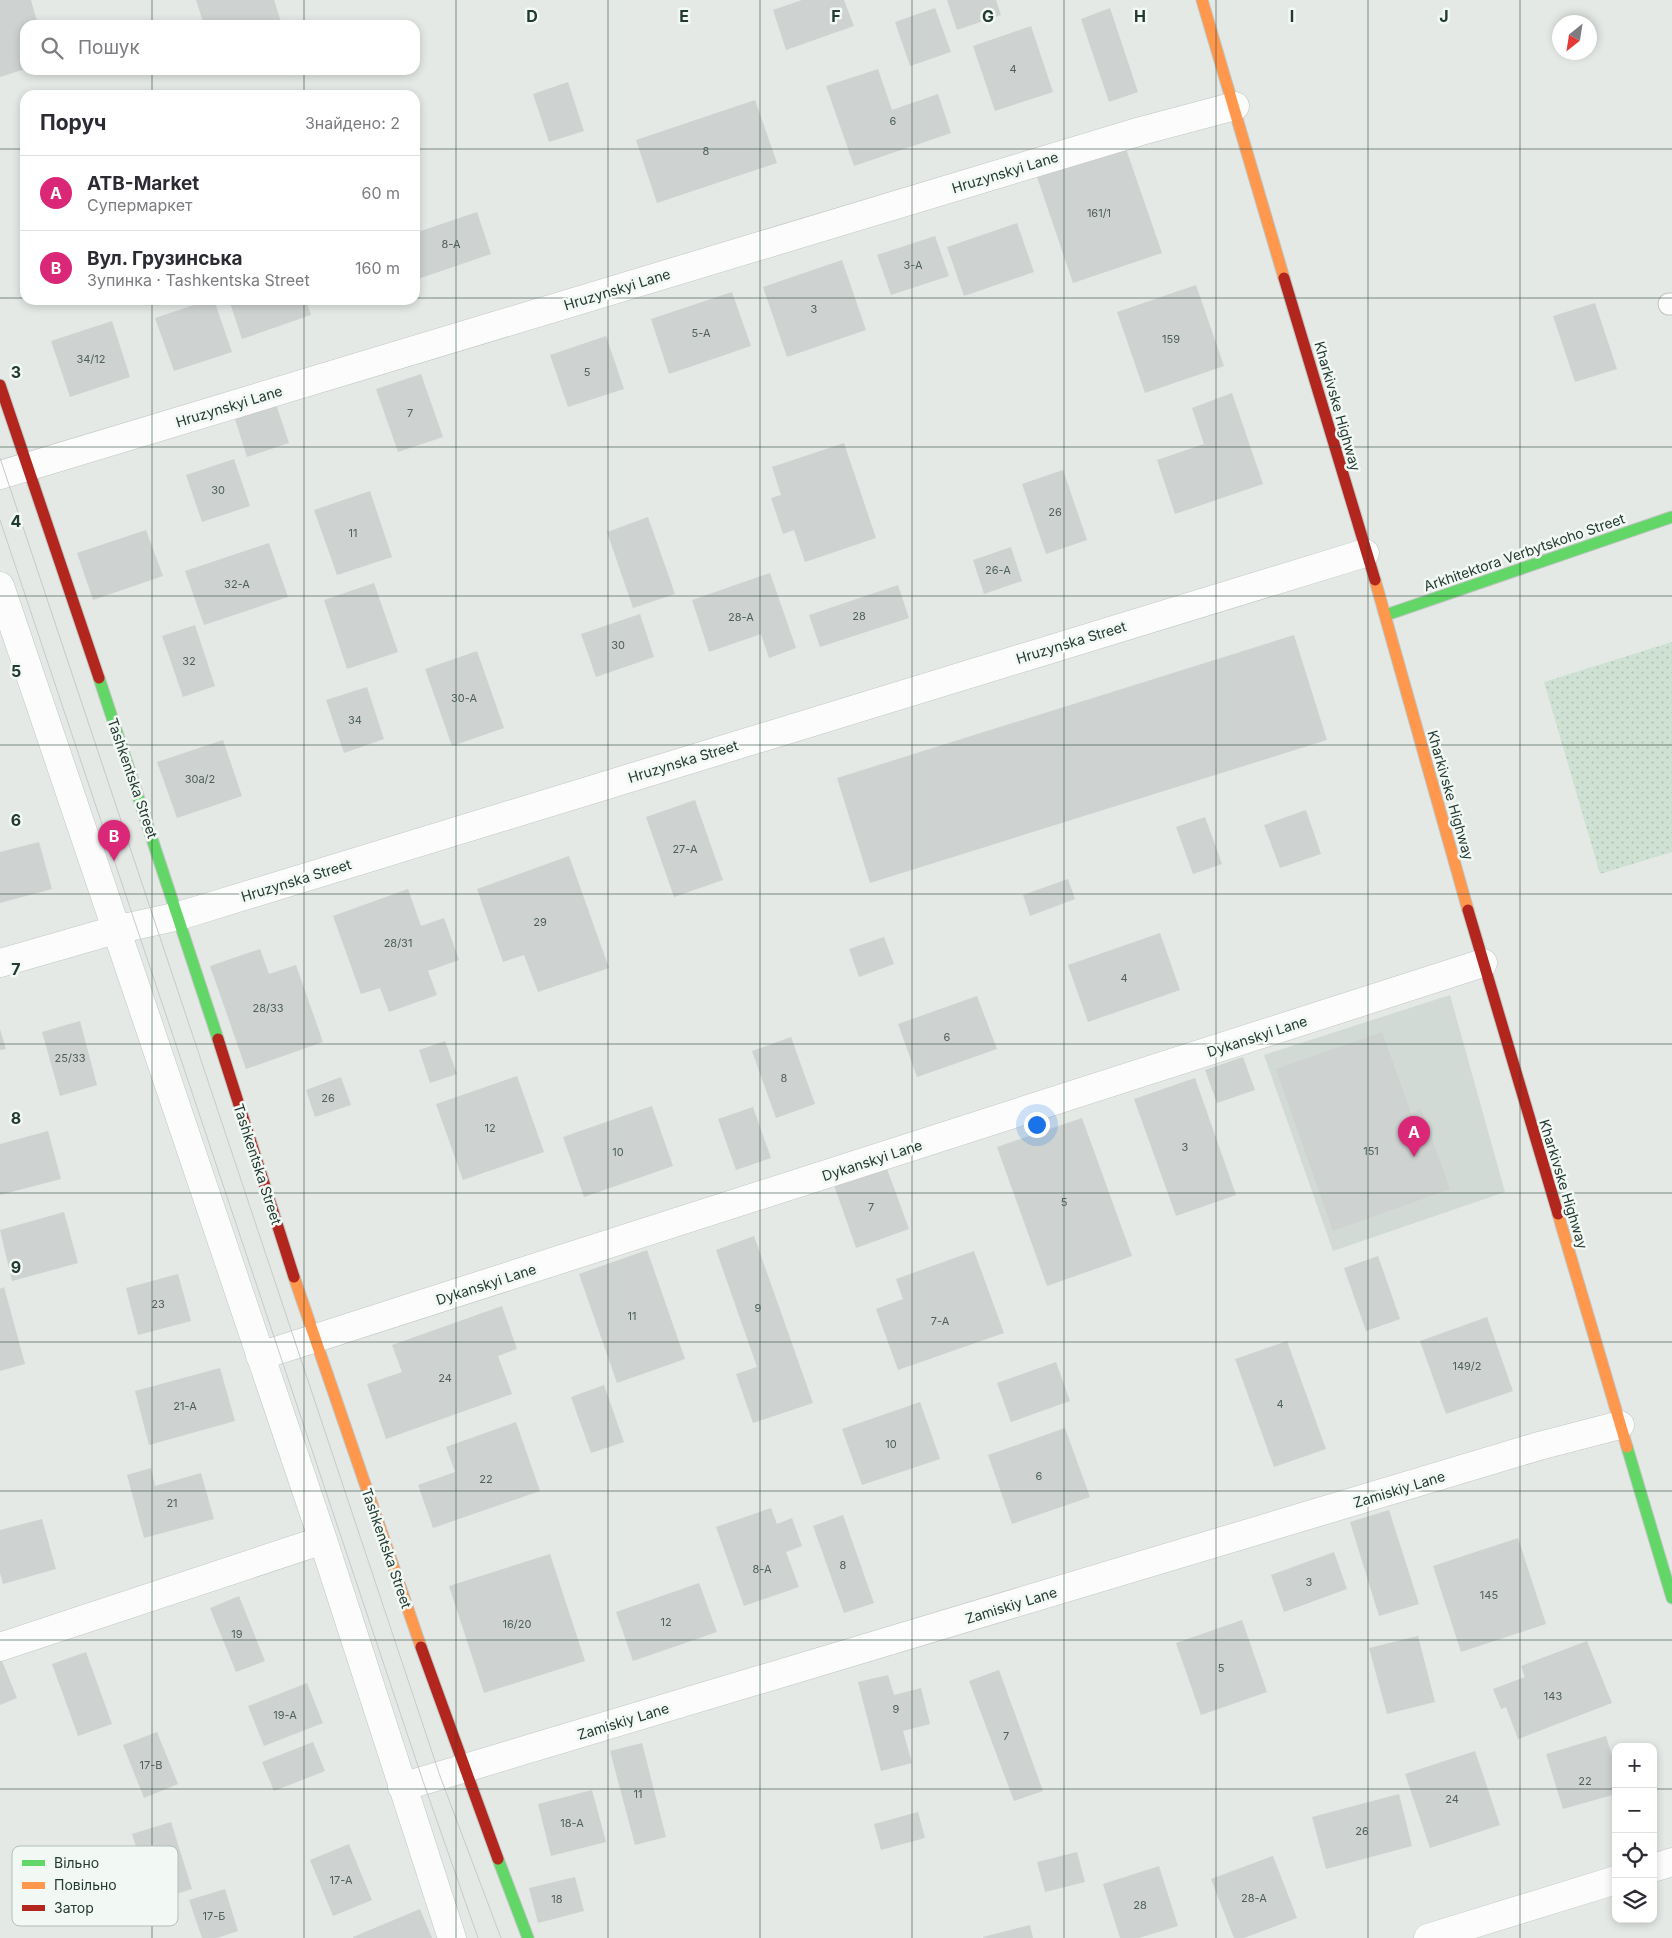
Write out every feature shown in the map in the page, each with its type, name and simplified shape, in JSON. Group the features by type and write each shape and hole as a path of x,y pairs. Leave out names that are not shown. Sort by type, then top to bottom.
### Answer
{"street":[{"name":"Kharkivske Highway","path":"1202,0 1235,106 1365,552 1386,615 1483,964 1672,1598"},
{"name":"Hruzynskyi Lane","path":"0,475 1103,143 1235,106"},
{"name":"Tashkentska Street","path":"0,385 179,916 314,1340 464,1769 528,1938"},
{"name":"Arkhitektora Verbytskoho Street","path":"1386,615 1672,516"},
{"name":"Hruzynska Street","path":"0,963 115,930 179,916 1365,552"},
{"path":"0,586 323,1540 452,1938"},
{"name":"Dykanskyi Lane","path":"260,1356 1483,964"},
{"name":"Zamiskiy Lane","path":"402,1787 1530,1449 1620,1425"},
{"path":"0,1647 323,1540"},
{"path":"1657,1867 1672,1862"},
{"path":"1428,1938 1612,1881"}],"shaded area":[{"path":"1450,995 1505,1192 1333,1251 1264,1055"}],"green space":[{"path":"1672,642 1672,852 1600,874 1544,682"}],"building":[{"path":"0,0 31,0 37,20 20,20 20,71 0,77"},
{"path":"196,0 274,0 280,20 202,20"},
{"path":"802,0 844,0 854,26 786,50 773,10"},
{"path":"947,0 996,0 1001,15 957,30"},
{"path":"935,8 951,52 910,66 895,22"},
{"path":"1110,8 1138,92 1109,102 1081,19"},
{"path":"1031,26 1053,92 995,111 973,46"},
{"path":"878,69 892,110 938,94 951,133 854,166 826,86"},
{"path":"568,82 584,131 549,142 533,94"},
{"path":"755,100 777,163 657,203 636,140"},
{"path":"1124,143 1162,253 1073,283 1036,174"},
{"path":"477,212 491,254 420,278 420,231"},
{"path":"1017,223 1034,272 964,296 947,247"},
{"path":"935,236 949,276 891,295 877,255"},
{"path":"842,260 866,330 787,357 763,287"},
{"path":"1196,285 1224,366 1145,393 1117,312"},
{"path":"732,292 751,346 669,374 651,319"},
{"path":"1595,303 1617,369 1575,382 1553,316"},
{"path":"194,305 216,305 232,352 174,371 155,318"},
{"path":"231,305 308,305 311,315 242,339"},
{"path":"112,321 130,377 70,397 51,341"},
{"path":"606,336 624,389 568,407 550,355"},
{"path":"421,374 443,437 398,452 376,389"},
{"path":"1232,393 1263,484 1175,514 1157,460 1204,444 1192,408"},
{"path":"276,404 289,443 247,457 235,419"},
{"path":"844,443 876,538 805,562 794,530 783,534 771,498 781,495 772,467"},
{"path":"234,459 250,506 202,522 186,475"},
{"path":"1063,470 1087,540 1046,554 1022,484"},
{"path":"370,491 392,557 337,575 314,510"},
{"path":"648,517 675,594 633,608 607,532"},
{"path":"146,530 163,576 93,600 77,553"},
{"path":"269,543 288,597 204,625 185,571"},
{"path":"1011,547 1022,581 984,594 973,560"},
{"path":"770,573 796,648 769,658 761,634 709,652 692,600"},
{"path":"374,583 398,652 347,669 324,600"},
{"path":"898,585 909,618 820,647 809,615"},
{"path":"640,614 654,657 596,677 581,634"},
{"path":"195,625 215,686 183,697 162,636"},
{"path":"1294,635 1327,740 870,883 837,778"},
{"path":"477,651 504,728 452,746 425,669"},
{"path":"367,687 384,739 344,753 326,700"},
{"path":"223,740 242,796 177,818 157,762"},
{"path":"695,800 723,880 674,897 646,817"},
{"path":"1306,810 1321,854 1280,868 1264,825"},
{"path":"1205,817 1222,864 1193,874 1176,827"},
{"path":"39,842 52,889 0,903 0,852"},
{"path":"569,856 609,968 538,992 524,955 503,962 477,889"},
{"path":"1068,879 1075,899 1030,916 1023,895"},
{"path":"408,889 421,926 444,918 459,960 428,971 437,995 389,1012 380,988 361,994 333,916"},
{"path":"1160,933 1180,990 1088,1022 1068,965"},
{"path":"884,937 894,964 859,977 849,949"},
{"path":"260,949 269,974 296,965 323,1042 246,1069 210,966"},
{"path":"977,996 997,1049 917,1077 898,1024"},
{"path":"80,1021 97,1085 60,1096 42,1032"},
{"path":"0,1029 6,1049 0,1050"},
{"path":"1382,1032 1411,1113 1421,1109 1450,1189 1333,1231 1276,1069"},
{"path":"791,1037 815,1104 776,1118 752,1051"},
{"path":"445,1041 457,1074 430,1083 419,1050"},
{"path":"1243,1057 1255,1090 1217,1103 1205,1070"},
{"path":"517,1076 544,1152 463,1180 436,1104"},
{"path":"341,1077 351,1105 315,1117 306,1090"},
{"path":"1195,1078 1236,1195 1176,1216 1134,1099"},
{"path":"652,1106 673,1166 584,1197 563,1137"},
{"path":"753,1107 771,1158 736,1170 718,1119"},
{"path":"1082,1118 1132,1256 1047,1286 997,1147"},
{"path":"48,1131 61,1179 0,1195 0,1144"},
{"path":"886,1166 909,1229 856,1248 834,1185"},
{"path":"64,1212 78,1263 12,1281 0,1230"},
{"path":"754,1236 813,1403 753,1423 736,1374 757,1367 716,1250"},
{"path":"647,1250 685,1359 617,1383 579,1274"},
{"path":"974,1251 1004,1333 898,1370 876,1309 903,1299 896,1279"},
{"path":"1378,1256 1400,1319 1366,1331 1344,1268"},
{"path":"178,1274 191,1321 138,1335 126,1288"},
{"path":"4,1287 25,1364 0,1371 0,1289"},
{"path":"502,1306 517,1349 498,1356 512,1394 386,1439 367,1384 402,1372 392,1345"},
{"path":"1487,1317 1513,1391 1446,1414 1420,1341"},
{"path":"1287,1341 1326,1449 1274,1467 1235,1359"},
{"path":"1056,1362 1070,1401 1011,1422 997,1383"},
{"path":"220,1368 235,1421 149,1445 135,1391"},
{"path":"604,1385 624,1442 591,1453 571,1397"},
{"path":"920,1402 940,1459 862,1485 842,1429"},
{"path":"516,1422 540,1491 433,1528 418,1485 455,1472 446,1447"},
{"path":"1065,1428 1090,1497 1012,1524 988,1455"},
{"path":"151,1468 155,1486 201,1473 214,1519 144,1538 127,1475"},
{"path":"771,1508 777,1524 792,1518 802,1546 786,1552 799,1587 744,1606 716,1527"},
{"path":"1389,1510 1419,1604 1379,1616 1350,1522"},
{"path":"843,1515 874,1603 844,1613 813,1526"},
{"path":"42,1519 56,1569 3,1584 0,1573 0,1530"},
{"path":"1518,1538 1546,1624 1461,1652 1433,1566"},
{"path":"1334,1552 1347,1589 1284,1612 1271,1575"},
{"path":"550,1554 585,1661 484,1693 449,1586"},
{"path":"699,1583 717,1632 633,1661 616,1612"},
{"path":"239,1596 265,1661 236,1672 210,1608"},
{"path":"1242,1620 1267,1692 1201,1715 1176,1643"},
{"path":"1418,1636 1435,1702 1387,1714 1369,1648"},
{"path":"1587,1641 1612,1703 1518,1739 1506,1707 1501,1709 1493,1689 1525,1677 1521,1666"},
{"path":"86,1652 112,1724 78,1736 52,1664"},
{"path":"0,1656 17,1698 0,1705"},
{"path":"999,1670 1043,1791 1014,1801 969,1681"},
{"path":"888,1675 894,1695 921,1688 930,1724 903,1731 912,1763 881,1771 858,1682"},
{"path":"307,1683 323,1723 264,1746 248,1706"},
{"path":"157,1732 178,1784 144,1798 123,1745"},
{"path":"1606,1736 1612,1755 1612,1795 1563,1809 1546,1754"},
{"path":"313,1742 325,1771 274,1791 262,1762"},
{"path":"642,1743 666,1837 635,1845 610,1751"},
{"path":"1475,1751 1500,1825 1430,1848 1405,1774"},
{"path":"592,1790 606,1842 551,1856 538,1804"},
{"path":"1399,1794 1412,1846 1326,1869 1312,1817"},
{"path":"918,1812 925,1838 881,1850 874,1824"},
{"path":"171,1822 192,1889 178,1893 178,1846 136,1846 132,1834"},
{"path":"349,1844 372,1900 333,1916 310,1860"},
{"path":"1077,1852 1085,1882 1045,1892 1037,1862"},
{"path":"1273,1856 1297,1918 1244,1938 1234,1938 1211,1879"},
{"path":"1159,1866 1178,1926 1139,1938 1120,1938 1103,1884"},
{"path":"575,1877 584,1911 538,1923 529,1888"},
{"path":"225,1889 238,1931 217,1938 202,1938 189,1900"},
{"path":"420,1909 432,1938 353,1938 353,1937"},
{"path":"1030,1925 1033,1938 983,1938 983,1937"}],"tram line":[{"path":"0,458 440,1776 501,1938"},
{"path":"0,520 423,1781 478,1938"}],"traffic: fast":[{"path":"1386,615 1672,517"},
{"path":"99,678 218,1039"},
{"path":"1627,1447 1672,1598"},
{"path":"498,1859 528,1938"}],"traffic: slow":[{"path":"1202,0 1284,278"},
{"path":"1375,580 1468,910"},
{"path":"1558,1214 1627,1447"},
{"path":"294,1277 421,1647"}],"traffic: jam":[{"path":"1284,278 1375,580"},
{"path":"0,385 99,678"},
{"path":"1468,910 1558,1214"},
{"path":"218,1039 294,1277"},
{"path":"421,1647 498,1859"}],"place":[{"name":"Вул. Грузинська","path":"114,861"},
{"name":"АТB-Market","path":"1414,1157"}]}
